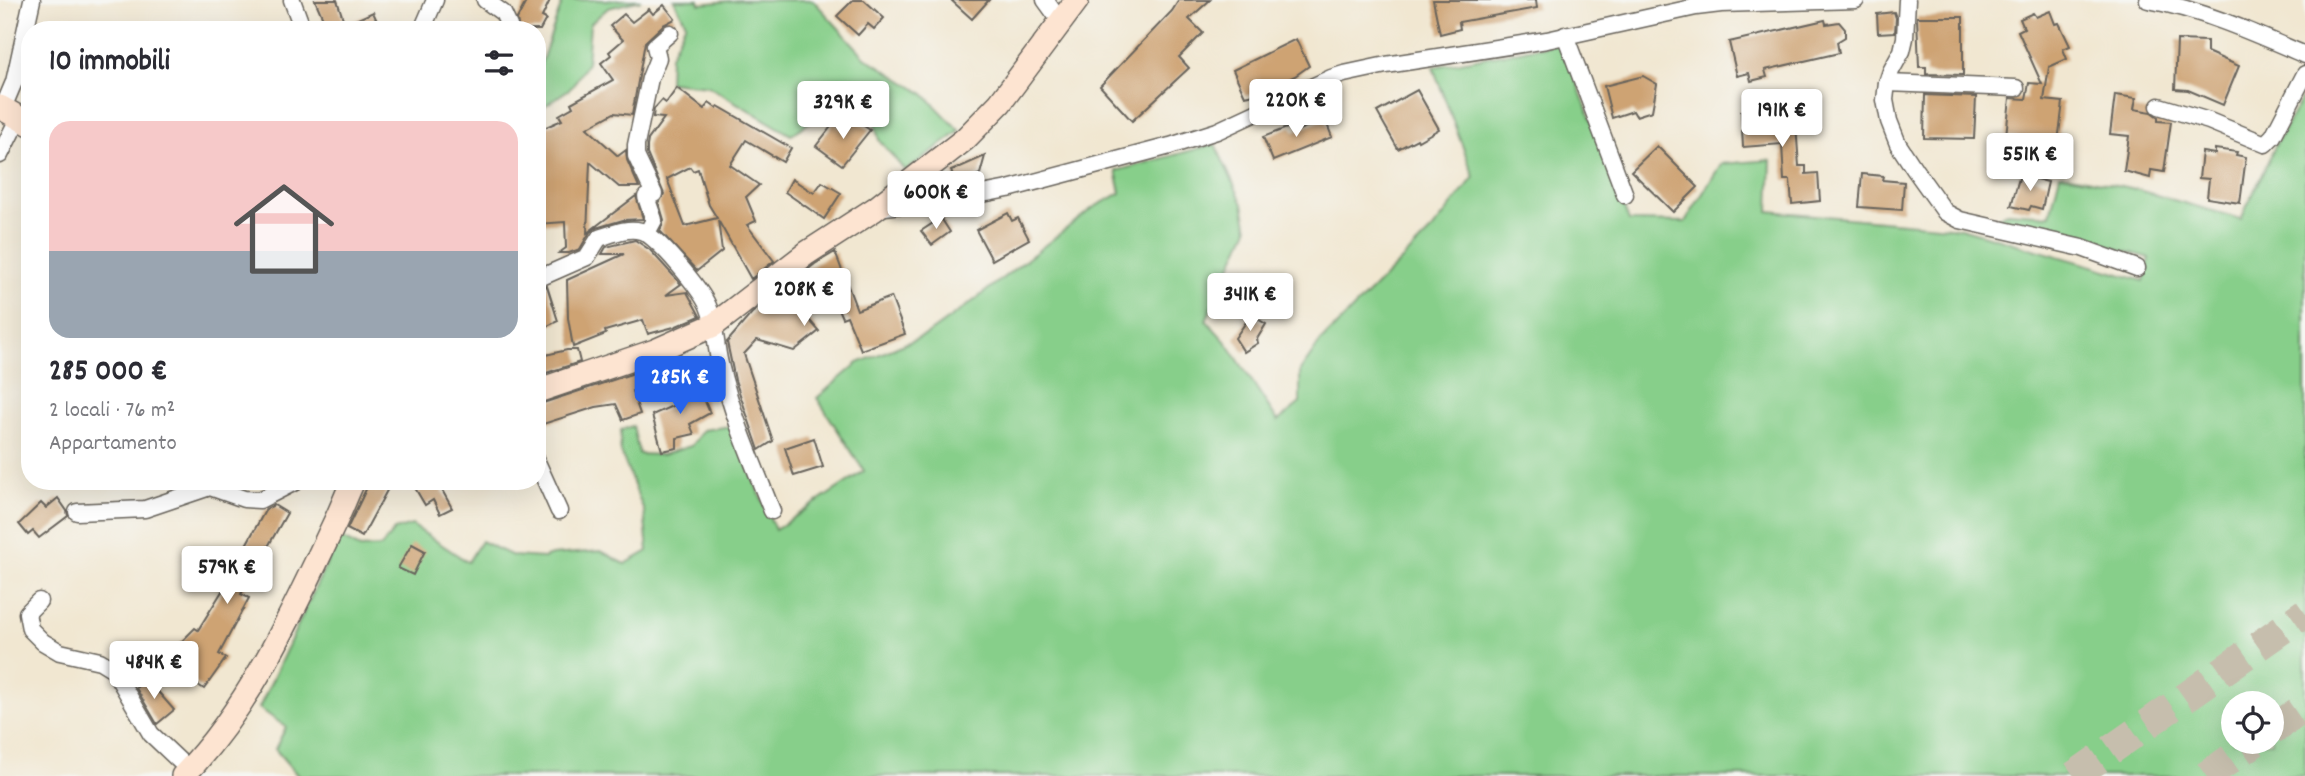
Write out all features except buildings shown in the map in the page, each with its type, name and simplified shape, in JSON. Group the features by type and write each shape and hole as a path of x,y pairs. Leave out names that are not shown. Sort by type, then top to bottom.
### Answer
{"main road":[{"path":"546,388 655,351 713,325 807,253 875,209 979,126 1000,103 1077,0"},
{"path":"186,773 225,726 253,685 315,565 348,490"}],"street":[{"path":"27,21 32,0"},
{"path":"292,0 300,21"},
{"path":"426,21 435,0"},
{"path":"485,0 503,13 507,21"},
{"path":"1045,0 1061,22"},
{"path":"875,209 1007,189 1170,146 1217,131 1331,78 1386,65 1565,36 1721,2 1856,0"},
{"path":"1907,0 1905,38 1887,83 1885,100 1898,144 1945,212 1960,220 2082,248 2137,268"},
{"path":"2148,0 2223,20 2305,55"},
{"path":"647,233 654,220 646,197 654,194 636,156 636,145 650,78 658,58 655,46 670,33"},
{"path":"1565,36 1625,195"},
{"path":"0,155 13,114 14,82 21,50"},
{"path":"2158,106 2209,121 2265,144 2273,136 2305,74"},
{"path":"1887,83 2016,88"},
{"path":"546,275 587,257 599,238 627,230 639,230 658,242 708,306 720,364 733,407 772,511"},
{"path":"546,482 559,511"},
{"path":"77,512 145,509 202,490"},
{"path":"219,490 244,499 260,500 279,490"},
{"path":"38,601 27,613 30,629 43,642 60,652 100,661 113,669 151,733 186,773"}],"green space":[{"path":"563,0 641,0 608,8 590,24 587,63 572,87 546,105 546,49"},
{"path":"674,0 699,0 700,4 740,0 813,0 865,57 924,94 960,131 905,171 879,140 874,119 859,105 813,120 791,135 708,86 669,82 670,56 686,23"},
{"path":"1562,43 1629,221 1685,222 1721,164 1771,160 1769,211 1961,228 2144,281 2150,258 2078,238 1995,220 2007,212 2050,215 2060,174 2131,188 2241,219 2277,142 2305,93 2305,776 298,776 275,749 286,727 259,708 339,537 360,548 381,547 394,530 412,525 468,562 481,541 513,556 543,558 601,551 625,564 648,551 644,511 620,450 621,430 633,426 639,454 662,455 691,446 703,430 731,426 775,530 864,471 817,398 858,363 926,335 1094,207 1121,193 1116,171 1215,144 1243,204 1248,229 1206,320 1227,343 1278,421 1300,403 1300,371 1321,341 1432,230 1474,177 1433,67"}],"tunnel":[{"path":"2074,776 2305,613"},
{"path":"2284,722 2305,707"},
{"path":"2206,776 2238,754"}]}
